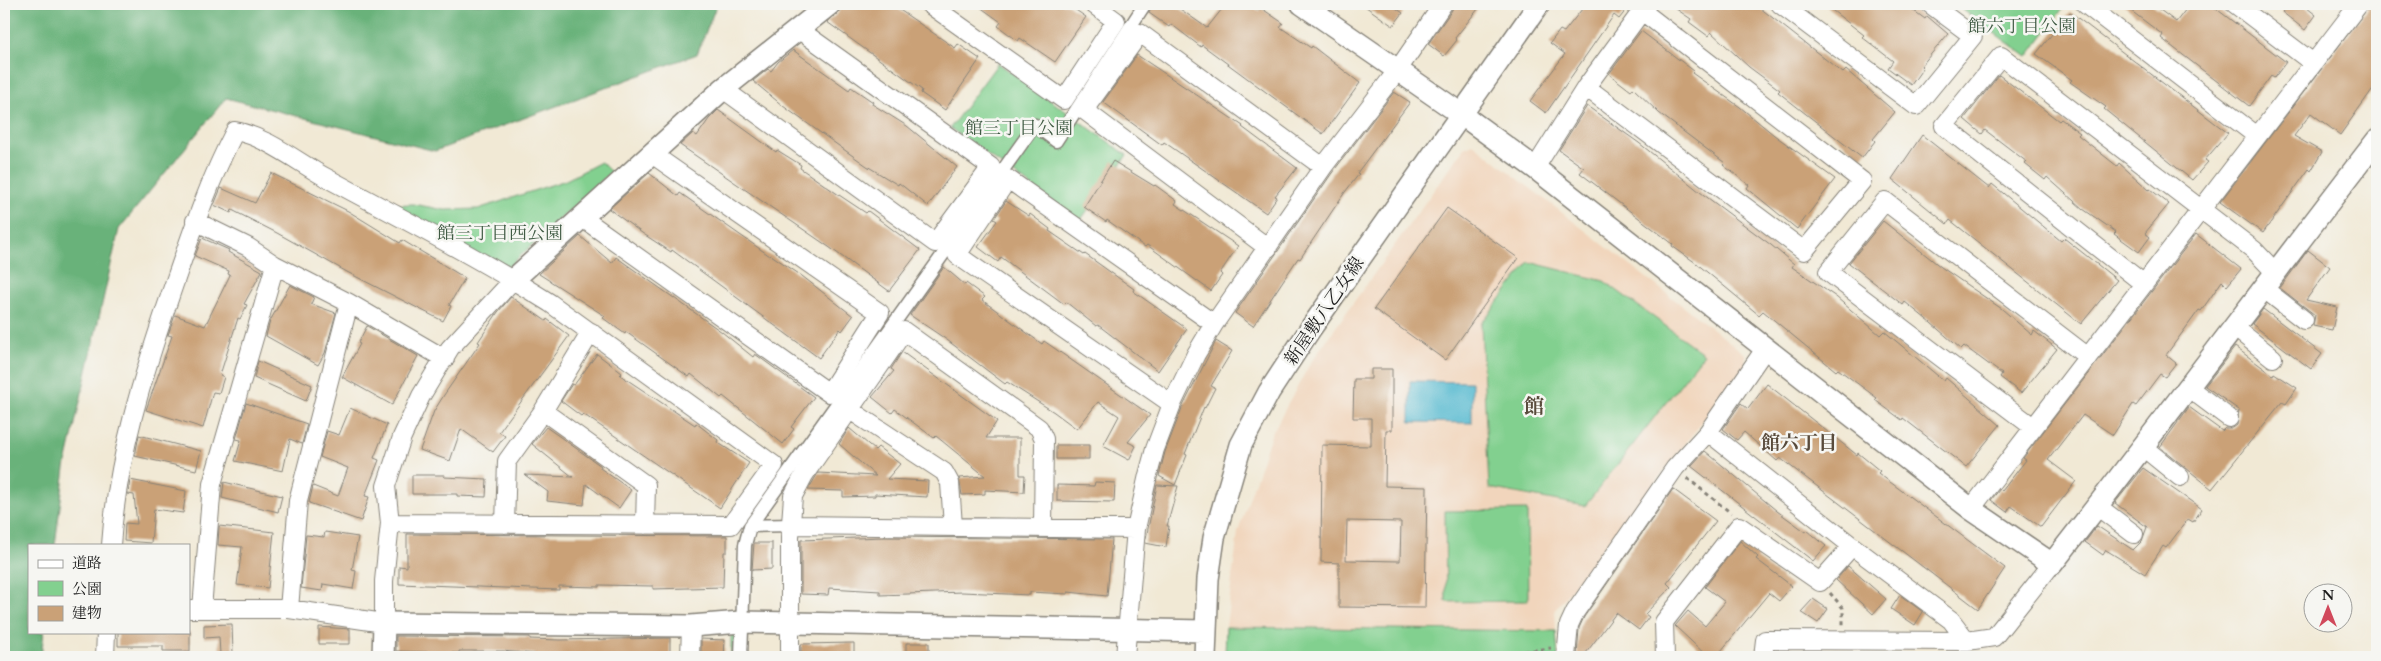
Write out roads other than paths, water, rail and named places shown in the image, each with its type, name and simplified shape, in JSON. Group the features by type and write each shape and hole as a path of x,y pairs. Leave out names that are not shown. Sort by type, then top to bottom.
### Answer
{"street":[{"path":"383,657 384,582 390,523 386,486 402,437 421,396 450,348 513,280 723,88 830,4"},
{"path":"929,4 1064,100 1116,21 1092,4"},
{"path":"741,657 745,545 750,526 1035,125 1056,141 1145,4"},
{"path":"1302,4 1461,114 1535,168 1971,508 2052,564"},
{"path":"1125,657 1136,529 1155,449 1172,404 1196,354 1214,324 1323,168 1397,71 1443,4"},
{"name":"新屋敷八乙女線","path":"1205,657 1208,579 1214,538 1241,445 1269,392 1311,328 1540,4"},
{"path":"1780,4 1916,106 1972,36 1930,4"},
{"path":"2085,4 2257,136"},
{"path":"2236,4 2313,63"},
{"path":"1971,508 2359,4"},
{"path":"1535,168 1586,87 1644,7 1862,181 1804,251 1586,87"},
{"path":"723,88 935,243 991,167 798,29"},
{"path":"1268,248 1084,110 1140,33 1323,168"},
{"path":"2144,284 1944,126 2001,56 2254,250 2269,280 2304,320"},
{"path":"111,544 124,452 152,349 195,220 235,130 253,134 293,159 513,280 591,332 774,465 732,525 390,523"},
{"path":"1763,657 1765,640 1847,646 1994,637 2189,388 2377,140"},
{"path":"581,217 829,393 880,313 652,154"},
{"path":"1172,404 957,255 1008,179 1214,324"},
{"path":"2033,427 1828,272 1885,201 2088,357"},
{"path":"195,220 248,247 275,265 349,303 445,359"},
{"path":"275,265 212,484 196,609 289,609 384,623 691,626 741,622 1205,631"},
{"path":"289,609 298,501 349,303"},
{"path":"2234,328 2273,358"},
{"path":"505,524 507,462 543,411 591,332"},
{"path":"790,657 793,496 804,475 904,332 1039,428 1044,439 1043,528"},
{"path":"1566,651 1569,625 1575,612 1675,468 1708,432 1765,349"},
{"path":"2189,388 2229,418"},
{"path":"850,410 944,472 950,483 953,526"},
{"path":"543,411 646,485 645,525"},
{"path":"1708,432 1852,546 1951,620 1967,640"},
{"path":"2143,447 2180,477"},
{"path":"2098,506 2134,534"},
{"path":"750,526 953,526 1136,529"},
{"path":"1664,657 1664,622 1739,526 1820,582 1852,546"},
{"path":"690,657 691,626"},
{"path":"105,657 106,634"}],"water":[{"path":"1410,381 1472,382 1472,423 1410,422"}],"district":[{"name":"館","path":"1534,406"},
{"name":"館六丁目","path":"1799,442"}],"park label":[{"name":"館六丁目公園","path":"2022,26"},
{"name":"館三丁目公園","path":"1019,128"},
{"name":"館三丁目西公園","path":"500,233"}]}
